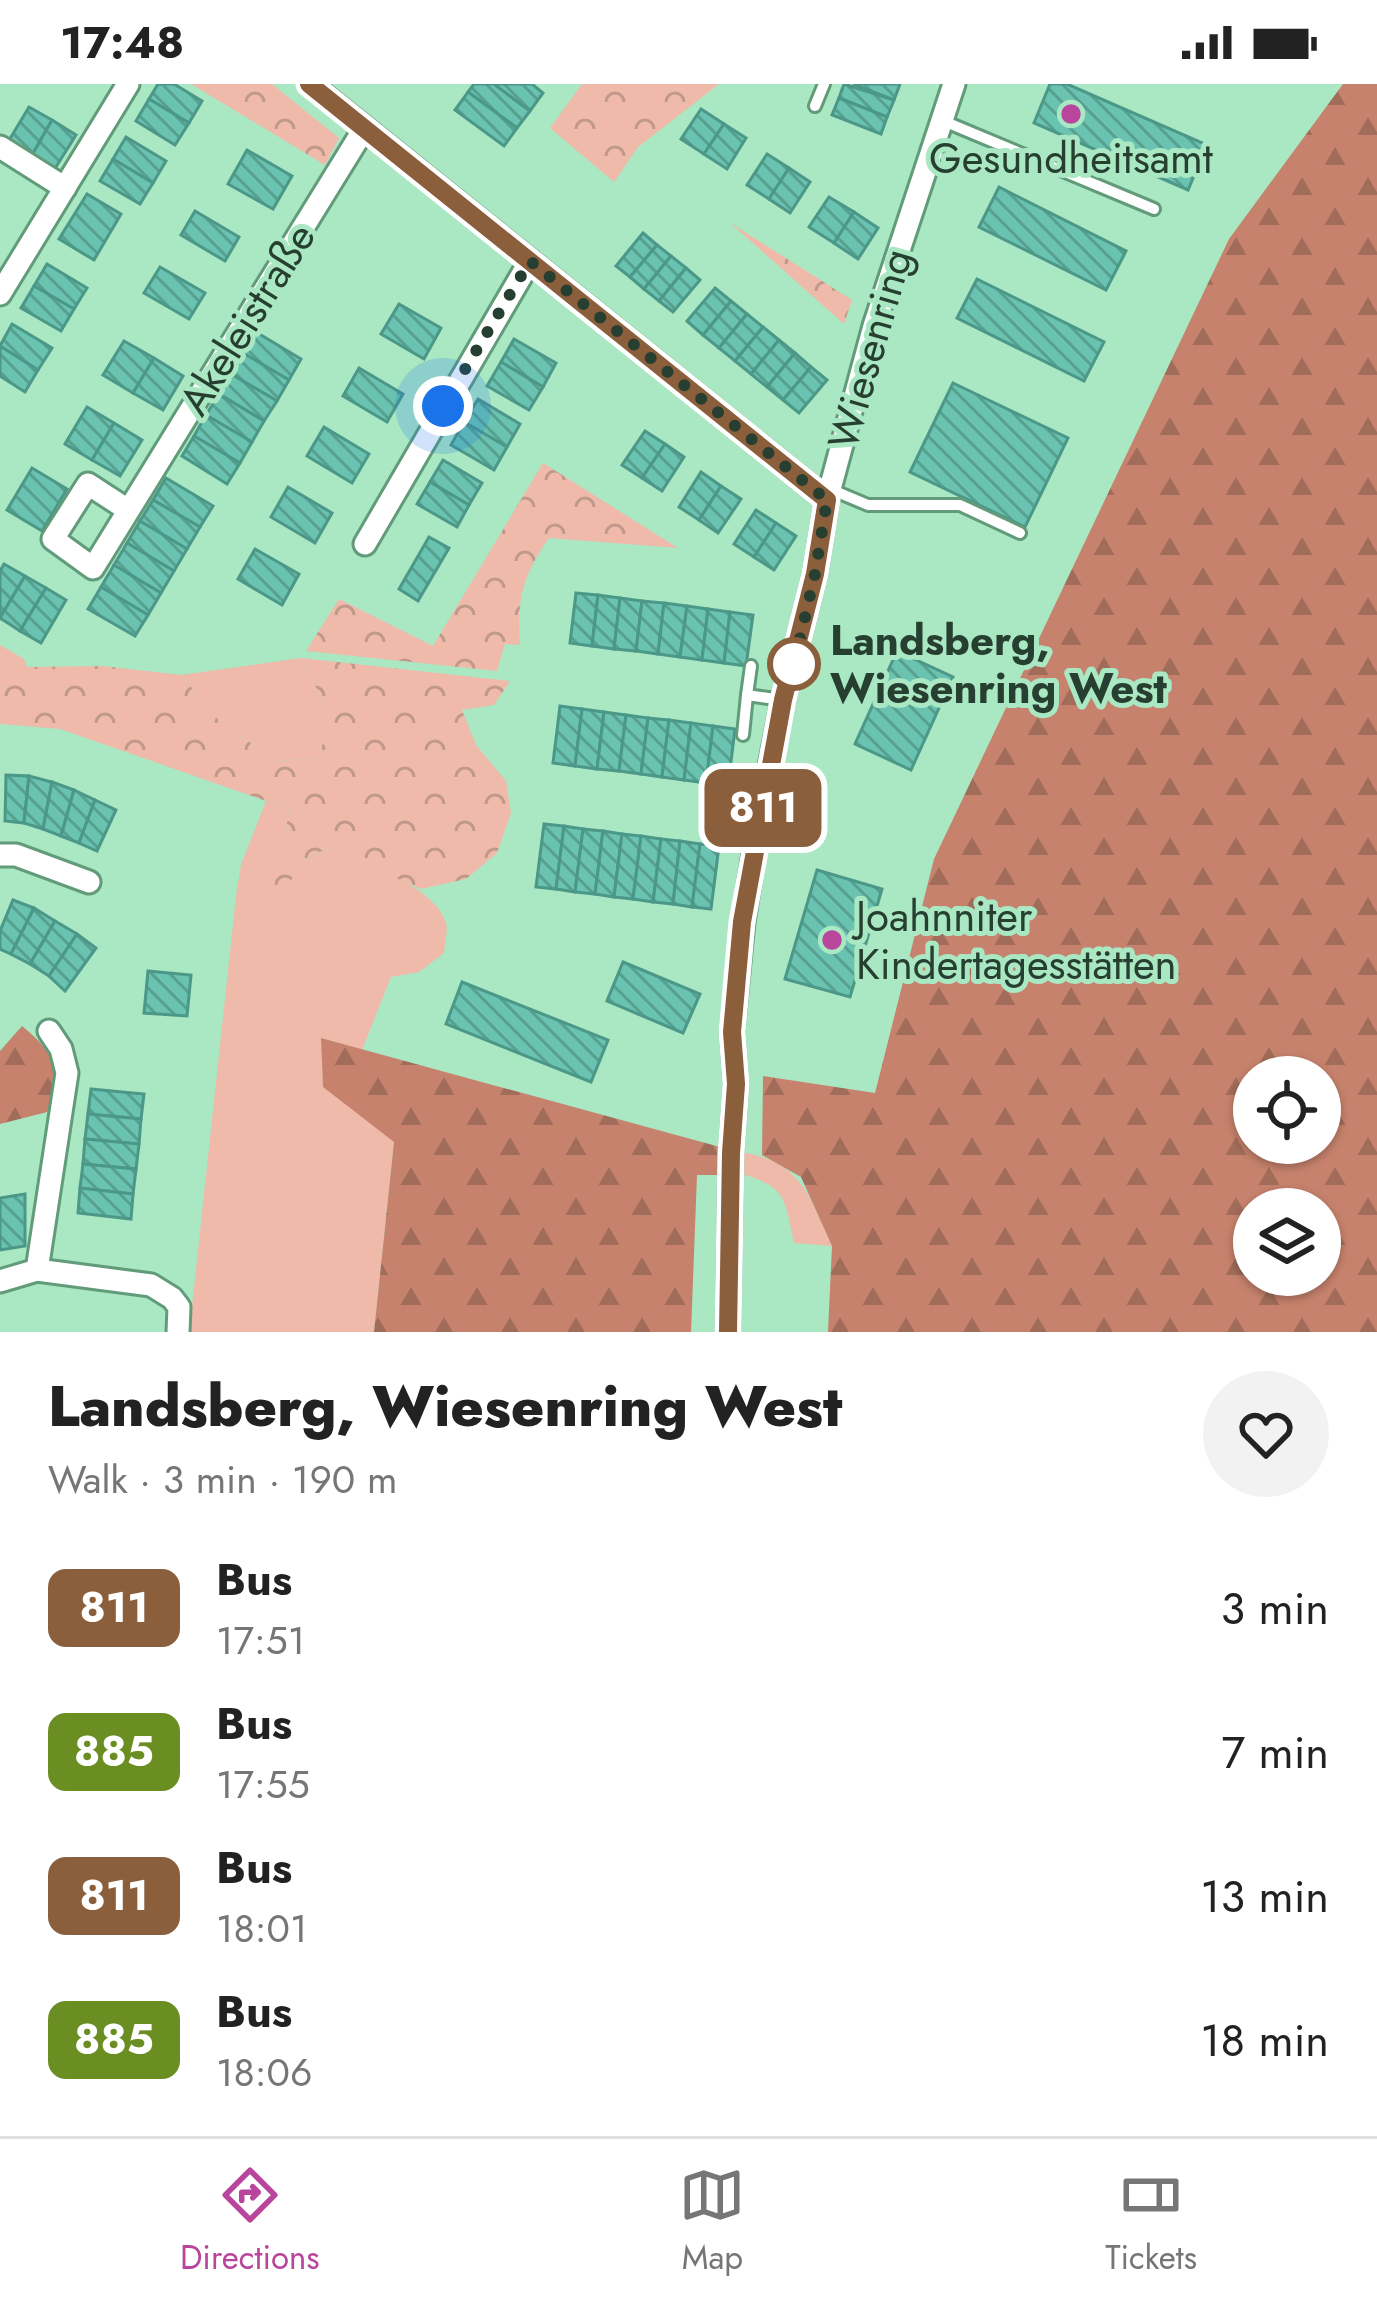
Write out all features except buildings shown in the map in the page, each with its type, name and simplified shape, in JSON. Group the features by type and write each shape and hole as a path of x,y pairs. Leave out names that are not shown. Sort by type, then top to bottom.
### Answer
{"street":[{"path":"0,294 128,84"},
{"path":"310,84 829,495"},
{"name":"Wiesenring","path":"728,1332 736,1084 732,1032 742,922 783,700 815,574 829,495 874,326 954,84"},
{"name":"Akeleistraße","path":"128,510 364,129"},
{"path":"0,147 65,188"},
{"path":"365,544 530,261"},
{"path":"0,855 16,855 88,881"},
{"path":"37,1270 67,1073 61,1049 49,1031"},
{"path":"0,1281 37,1270 151,1285 179,1307 178,1332"}],"lane":[{"path":"814,106 824,84"},
{"path":"941,120 1154,209"},
{"path":"829,495 868,505 960,505 1020,533"},
{"path":"743,735 751,665"},
{"path":"747,695 783,700"}],"green space":[{"path":"191,84 272,84 339,138 325,165"},
{"path":"582,84 719,84 638,147 614,182 550,128"},
{"path":"1343,84 1377,84 1377,1332 828,1332 832,1246 801,1177 762,1155 763,1076 875,1093 934,859 1229,239"},
{"path":"729,222 852,300 844,324"},
{"path":"543,463 678,548 549,538 523,589 520,645 505,644 497,671 306,651 339,599 433,646"},
{"path":"0,645 24,659 27,667 103,666 181,675 221,723 277,761 319,758 330,715 301,658 510,681 494,705 462,710 476,745 506,781 511,813 497,853 466,879 421,889 334,845 303,860 286,889 261,881 285,838 289,809 60,729 0,724"},
{"path":"301,658 330,715 319,758 277,761 221,723 181,675"},
{"path":"266,801 289,809 285,838 261,881 334,845 429,898 446,923 444,953 419,972 391,977 362,1050 322,1038 323,1087 394,1141 374,1332 181,1332 183,1310 192,1306 236,896 241,865"},
{"path":"22,1026 53,1063 55,1110 0,1124 0,1051"},
{"path":"321,1038 720,1147 719,1175 697,1175 691,1332 374,1332 394,1142 323,1087"},
{"path":"740,1152 790,1172 809,1196 832,1246 794,1243 781,1196 766,1183 739,1173"}],"bus line":[{"name":"811","path":"309,84 827,500 815,574 783,700 742,922 732,1032 736,1084 728,1332"}],"place":[{"name":"Gesundheitsamt","path":"1071,114"},
{"name":"Landsberg, Wiesenring West","path":"794,664"},
{"name":"Joahnniter Kindertagesstätten","path":"832,940"}],"route":[{"path":"443,406 530,261 827,500 794,664"}]}
